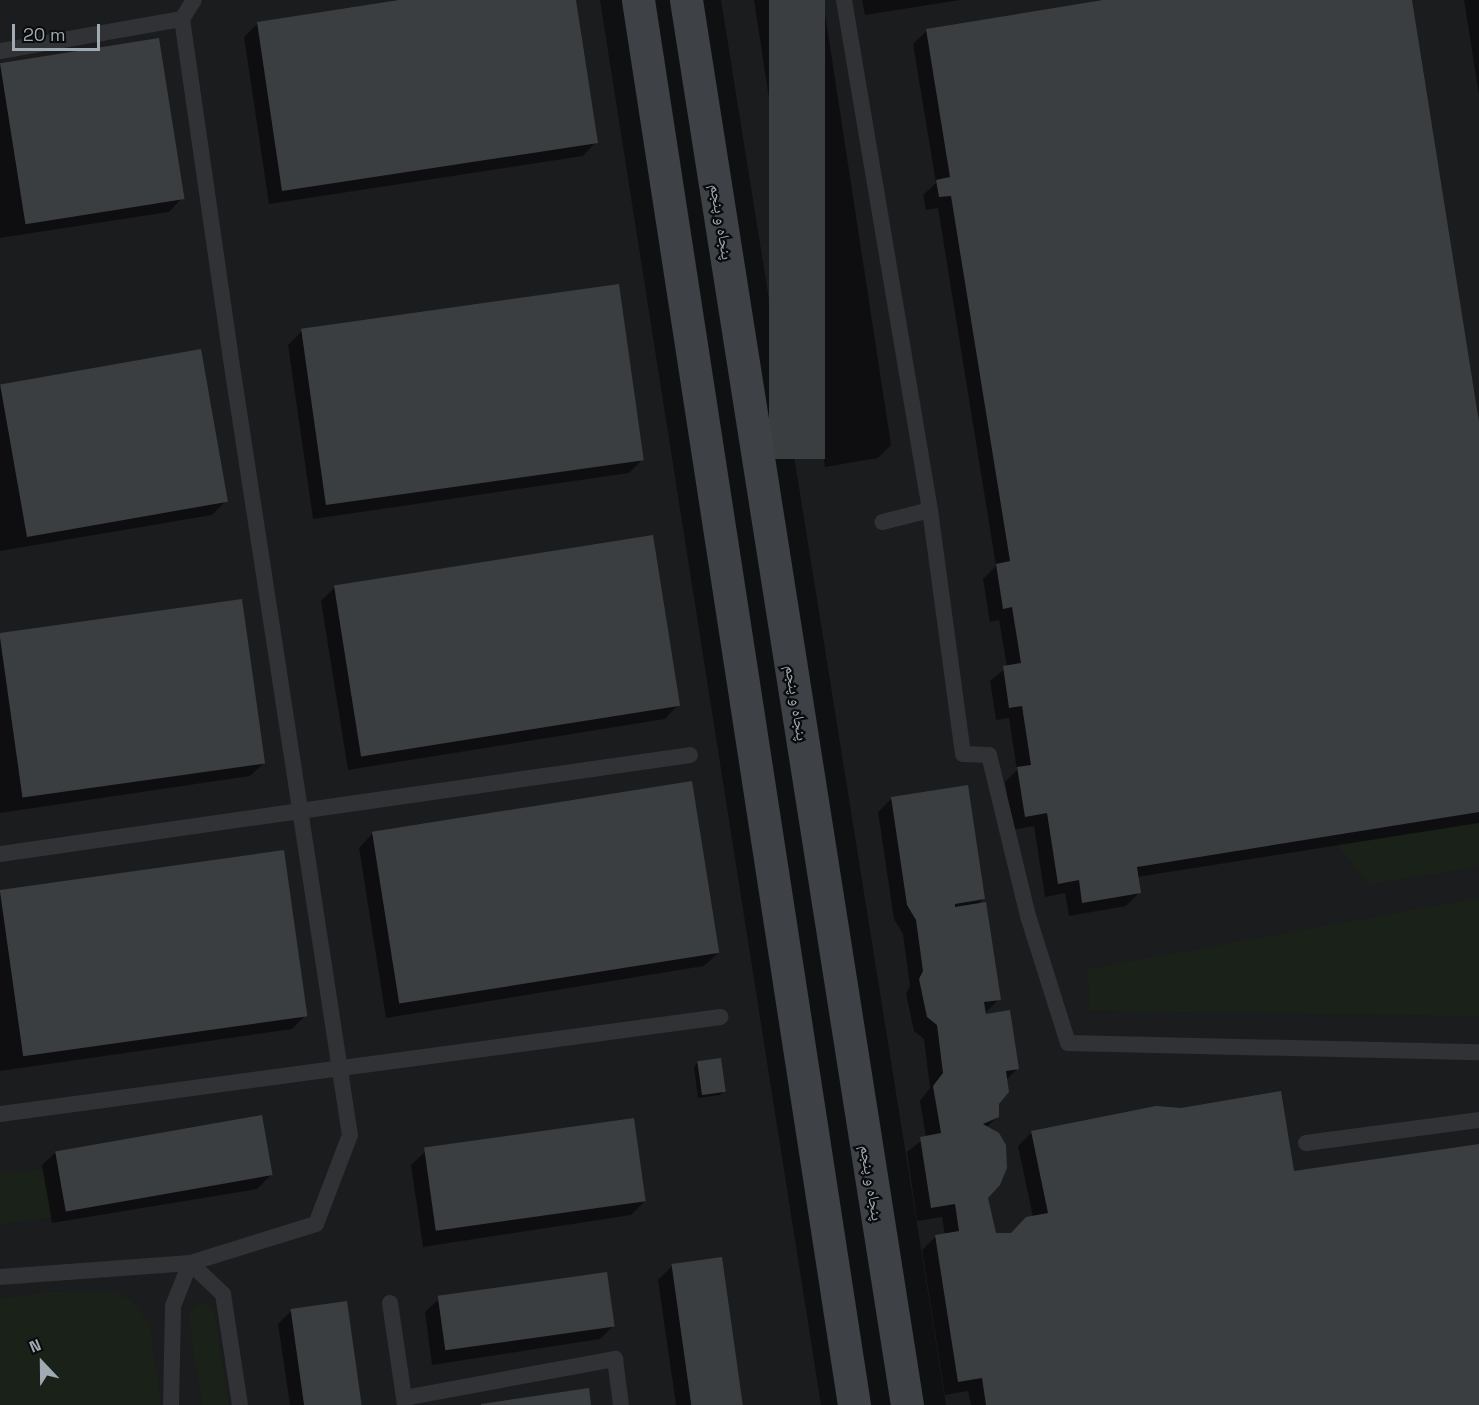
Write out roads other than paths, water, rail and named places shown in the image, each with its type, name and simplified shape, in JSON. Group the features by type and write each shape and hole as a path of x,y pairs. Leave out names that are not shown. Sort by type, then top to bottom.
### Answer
{"main road":[{"path":"638,0 854,1405"},
{"name":"پنجاه و پنجم","path":"686,0 907,1405"},
{"path":"820,1183 869,1174"}],"lane":[{"path":"0,1277 190,1263 316,1224 350,1135 182,19 194,0"},
{"path":"844,0 930,510 963,754 989,755 1029,916 1068,1043 1479,1052"},
{"path":"0,51 182,19"},
{"path":"883,522 930,510"},
{"path":"0,854 690,754"},
{"path":"0,1114 720,1017"},
{"path":"1306,1143 1479,1120"},
{"path":"171,1405 173,1306 190,1263"},
{"path":"190,1263 223,1294 240,1405"},
{"path":"390,1303 405,1401 615,1359 621,1405"}]}
